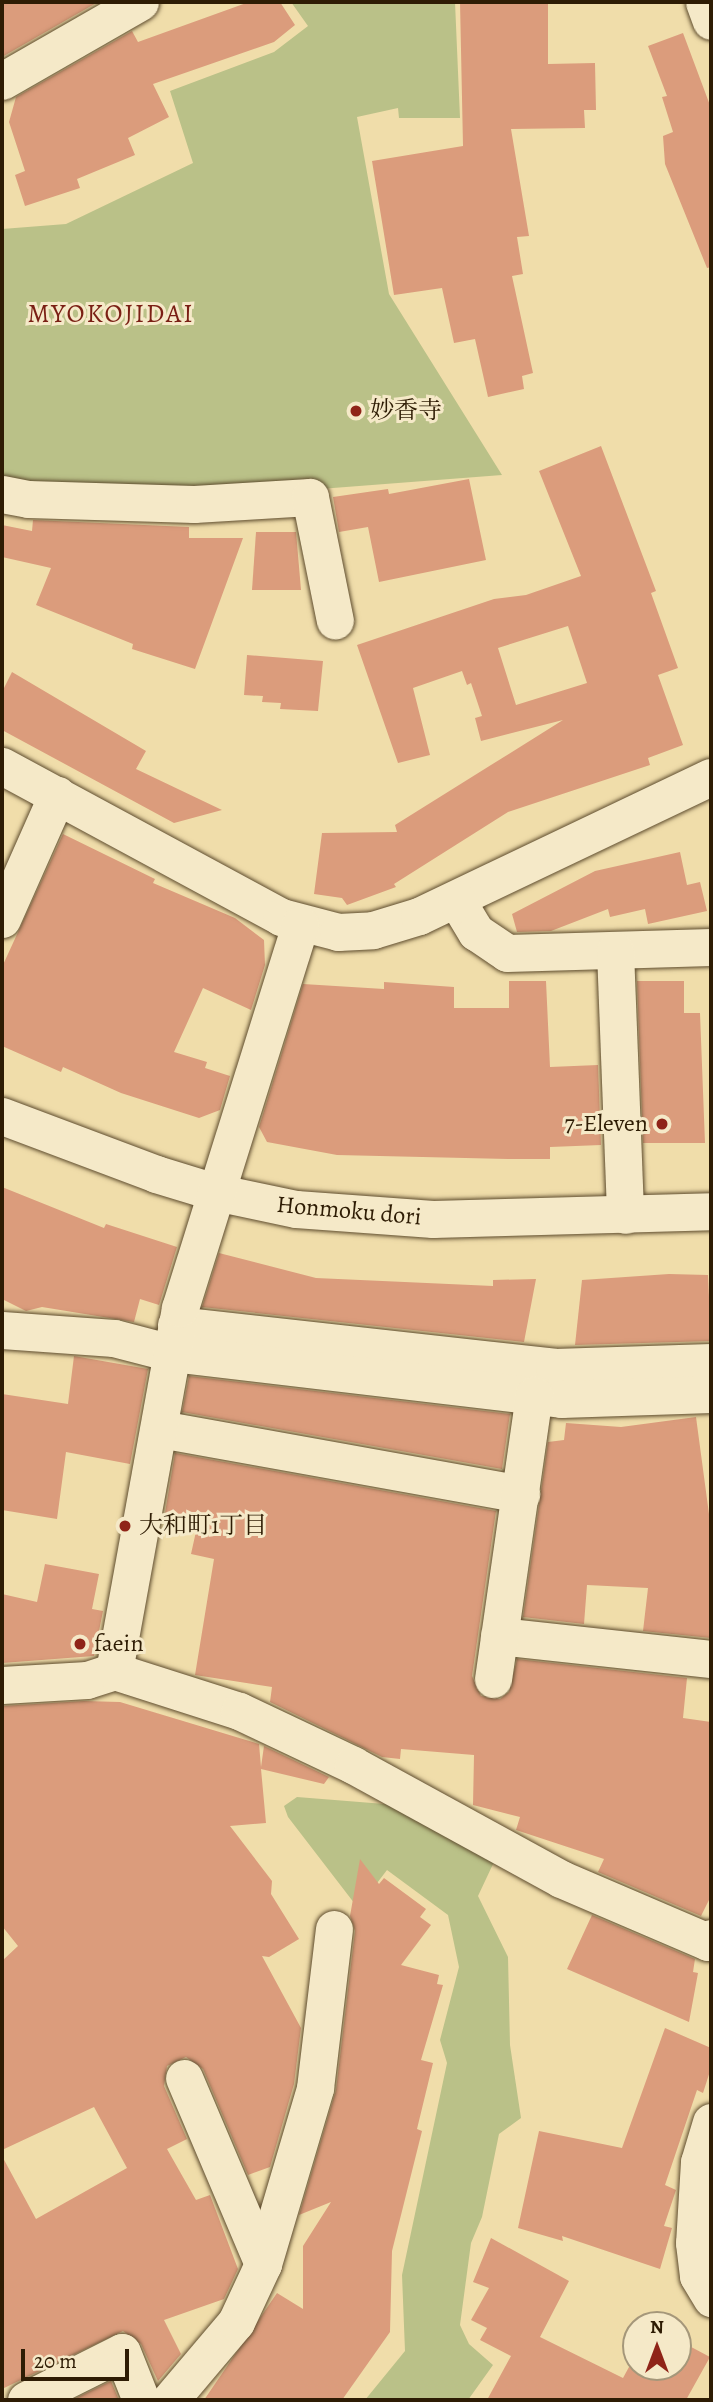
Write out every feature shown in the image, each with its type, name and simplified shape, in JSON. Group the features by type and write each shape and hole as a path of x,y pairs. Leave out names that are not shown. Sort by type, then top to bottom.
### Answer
{"street":[{"path":"2,81 140,2"},
{"path":"704,2 711,21"},
{"path":"2,494 28,499 194,504 310,497 335,621"},
{"path":"2,766 300,924 338,932 373,930 456,899 711,777"},
{"path":"2,919 57,795"},
{"path":"456,899 476,932 507,953 711,947"},
{"path":"114,1671 160,1429 174,1339 215,1192 300,924"},
{"path":"615,951 625,1215"},
{"name":"Honmoku dori","path":"2,1116 91,1153 215,1192 296,1209 363,1216 711,1212"},
{"path":"2,1330 114,1338 174,1339 554,1367 711,1362"},
{"path":"174,1339 534,1395 593,1399 711,1394"},
{"path":"493,1679 534,1395"},
{"path":"160,1429 521,1494"},
{"path":"499,1636 711,1659"},
{"path":"2,1685 87,1680 114,1671 267,1721 523,1860 710,1944"},
{"path":"170,2400 236,2322 263,2264 315,2088 334,1928"},
{"path":"184,2078 263,2264"},
{"path":"711,2122 699,2162 694,2243 698,2276 711,2298"},
{"path":"26,2400 122,2352 141,2400"}],"green space":[{"path":"291,2 455,2 460,118 399,118 398,108 357,117 389,294 502,475 320,489 2,486 2,229 66,224 193,163 170,91 274,52 308,26"},
{"path":"297,1797 397,1805 494,1862 478,1896 508,1957 510,2045 521,2118 499,2134 482,2217 471,2243 460,2325 469,2344 493,2365 468,2400 365,2400 405,2351 402,2275 447,2063 440,2040 459,1967 448,1915 387,1870 358,1908 288,1817 284,1806"}],"building":[{"path":"2,2 98,2 2,57"},
{"path":"249,2 280,2 295,25 274,42 153,84 169,117 128,138 135,155 77,179 80,188 25,206 15,175 25,171 9,122 16,97 132,31 138,42"},
{"path":"460,2 548,2 548,64 595,63 596,110 584,110 585,128 511,129 529,236 517,237 523,274 512,276 533,373 522,376 524,389 488,397 475,339 454,343 442,288 394,295 372,161 463,146"},
{"path":"683,33 711,108 711,267 707,268 665,164 663,136 673,132 662,97 667,96 648,46"},
{"path":"601,446 656,591 651,593 678,668 658,675 683,745 648,758 650,765 508,812 394,884 396,887 347,905 342,898 314,894 322,833 397,832 395,825 563,720 481,741 475,718 482,716 471,683 467,685 462,671 413,688 430,755 398,763 357,645 494,599 526,595 581,576 539,471","holes":["568,626 587,683 516,705 498,648"]},
{"path":"469,479 486,560 379,582 368,527 339,532 333,497 388,489 389,494"},
{"path":"33,520 189,527 189,538 243,538 195,669 132,649 133,644 36,605 51,568 2,557 2,525 32,531"},
{"path":"256,532 296,532 301,590 252,590"},
{"path":"247,655 323,661 318,711 280,709 281,703 262,702 263,696 244,695"},
{"path":"12,672 146,751 136,769 222,810 174,823 2,730 2,692"},
{"path":"63,834 155,879 153,883 235,918 264,940 265,965 251,1010 203,988 174,1052 207,1062 205,1068 230,1076 220,1110 199,1118 121,1093 63,1067 61,1072 2,1046 2,967"},
{"path":"680,852 687,885 700,882 707,911 648,924 645,909 610,917 608,909 551,931 517,932 512,914 595,871"},
{"path":"509,981 546,981 550,1067 598,1065 601,1145 550,1147 550,1159 508,1159 337,1155 267,1142 259,1127 303,984 384,989 384,982 454,987 454,1008 509,1008"},
{"path":"637,981 684,981 684,1013 700,1013 705,1143 643,1143"},
{"path":"2,1187 104,1228 106,1224 177,1247 159,1305 140,1299 134,1322 42,1307 26,1311 2,1299"},
{"path":"219,1253 316,1278 493,1286 493,1280 536,1279 524,1342 202,1307"},
{"path":"669,1274 708,1275 711,1341 575,1345 582,1280"},
{"path":"74,1356 148,1369 130,1464 66,1452 57,1519 2,1510 2,1394 68,1404"},
{"path":"189,1376 510,1414 502,1469 182,1412"},
{"path":"696,1417 711,1529 711,1638 643,1631 648,1588 587,1585 584,1624 523,1617 548,1442 564,1440 566,1423 621,1427"},
{"path":"175,1453 496,1511 472,1676 481,1696 500,1699 509,1692 517,1659 687,1678 683,1718 711,1722 711,1896 701,1916 598,1872 604,1859 516,1830 520,1817 473,1805 474,1755 401,1749 400,1759 382,1757 270,1702 272,1687 195,1675 214,1559 191,1554 199,1518 165,1513"},
{"path":"45,1564 99,1574 92,1609 103,1611 94,1656 2,1663 2,1594 37,1602"},
{"path":"84,1701 120,1702 259,1744 261,1767 264,1746 329,1777 324,1784 261,1769 266,1823 230,1826 272,1881 271,1894 299,1939 269,1957 262,1956 301,2028 294,2084 270,2167 248,2175 203,2069 186,2057 167,2066 164,2086 187,2139 167,2149 196,2200 210,2195 238,2269 224,2299 164,2320 181,2354 158,2381 141,2344 123,2331 2,2389 2,2156 36,2219 127,2168 94,2107 2,2150 2,1961 18,1946 2,1926 2,1706"},
{"path":"360,1859 379,1884 384,1878 426,1909 420,1917 431,1925 401,1965 439,1975 437,1984 443,1985 421,2060 433,2063 417,2129 422,2131 392,2251 390,2332 342,2400 204,2400 277,2293 303,2309 303,2246 331,2202 299,2215 336,2090 355,1931 350,1916"},
{"path":"592,1915 695,1959 693,1972 698,1973 689,2022 567,1969"},
{"path":"665,2028 711,2048 711,2068 703,2093 697,2090 665,2185 676,2190 664,2226 672,2228 660,2269 562,2236 563,2241 518,2228 539,2131 622,2148"},
{"path":"491,2238 569,2281 540,2337 622,2378 622,2381 692,2381 692,2347 710,2357 686,2400 487,2400 511,2356 480,2340 487,2328 471,2320 489,2288 473,2282"},
{"path":"111,2381 119,2400 72,2400"}],"place":[{"name":"妙香寺","path":"356,411"},
{"name":"7-Eleven","path":"662,1124"},
{"name":"大和町1丁目","path":"125,1526"},
{"name":"faein","path":"80,1644"}],"district":[{"name":"MYOKOJIDAI","path":"111,314"}]}
